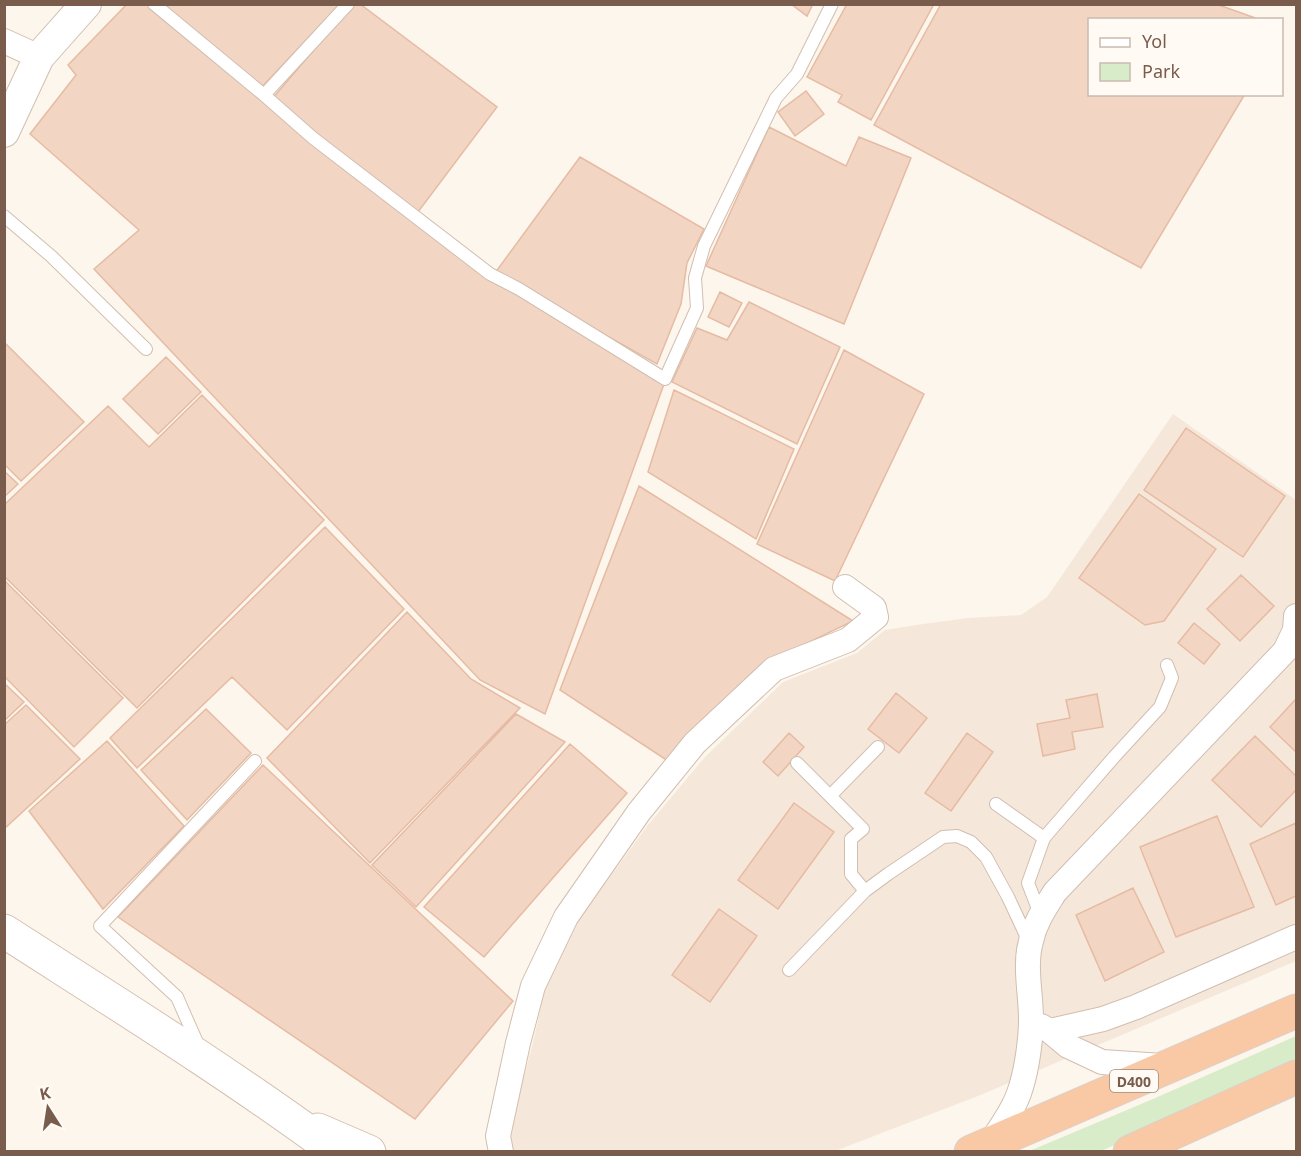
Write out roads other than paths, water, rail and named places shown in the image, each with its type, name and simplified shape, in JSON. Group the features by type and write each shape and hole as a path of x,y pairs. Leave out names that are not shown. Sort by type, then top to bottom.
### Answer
{"highway":[{"name":"D400","path":"981,1148 1296,1011"},
{"path":"1130,1152 1296,1077"}],"main road":[{"path":"4,931 294,1120 336,1152"},
{"path":"294,1120 369,1152"}],"street":[{"path":"4,132 39,57 86,4"},
{"path":"4,41 39,57"},
{"path":"501,1152 498,1136 533,986 566,917 639,812 695,743 774,669 848,640 876,617 874,608 845,587"},
{"path":"981,1148 1013,1108 1040,1026 1028,965 1030,943 1040,914 1055,892 1285,651 1296,625"},
{"path":"1040,1026 1103,1019 1136,1007 1296,937"},
{"path":"1040,1026 1068,1046 1102,1062 1168,1066"}],"lane":[{"path":"154,4 313,138 490,274 519,289 665,379 696,308 695,278 704,246 776,98 796,74 832,4"},
{"path":"264,95 348,4"},
{"path":"4,216 51,256 146,349"},
{"path":"1040,914 1028,883 1044,838 1160,707 1172,678 1167,665"},
{"path":"830,796 878,747"},
{"path":"206,1062 177,997 100,926 255,761"},
{"path":"797,764 863,829 851,839 851,874 865,891"},
{"path":"996,804 1044,838"},
{"path":"789,970 865,891 943,837 957,836 971,842 986,857 1030,943"}]}
